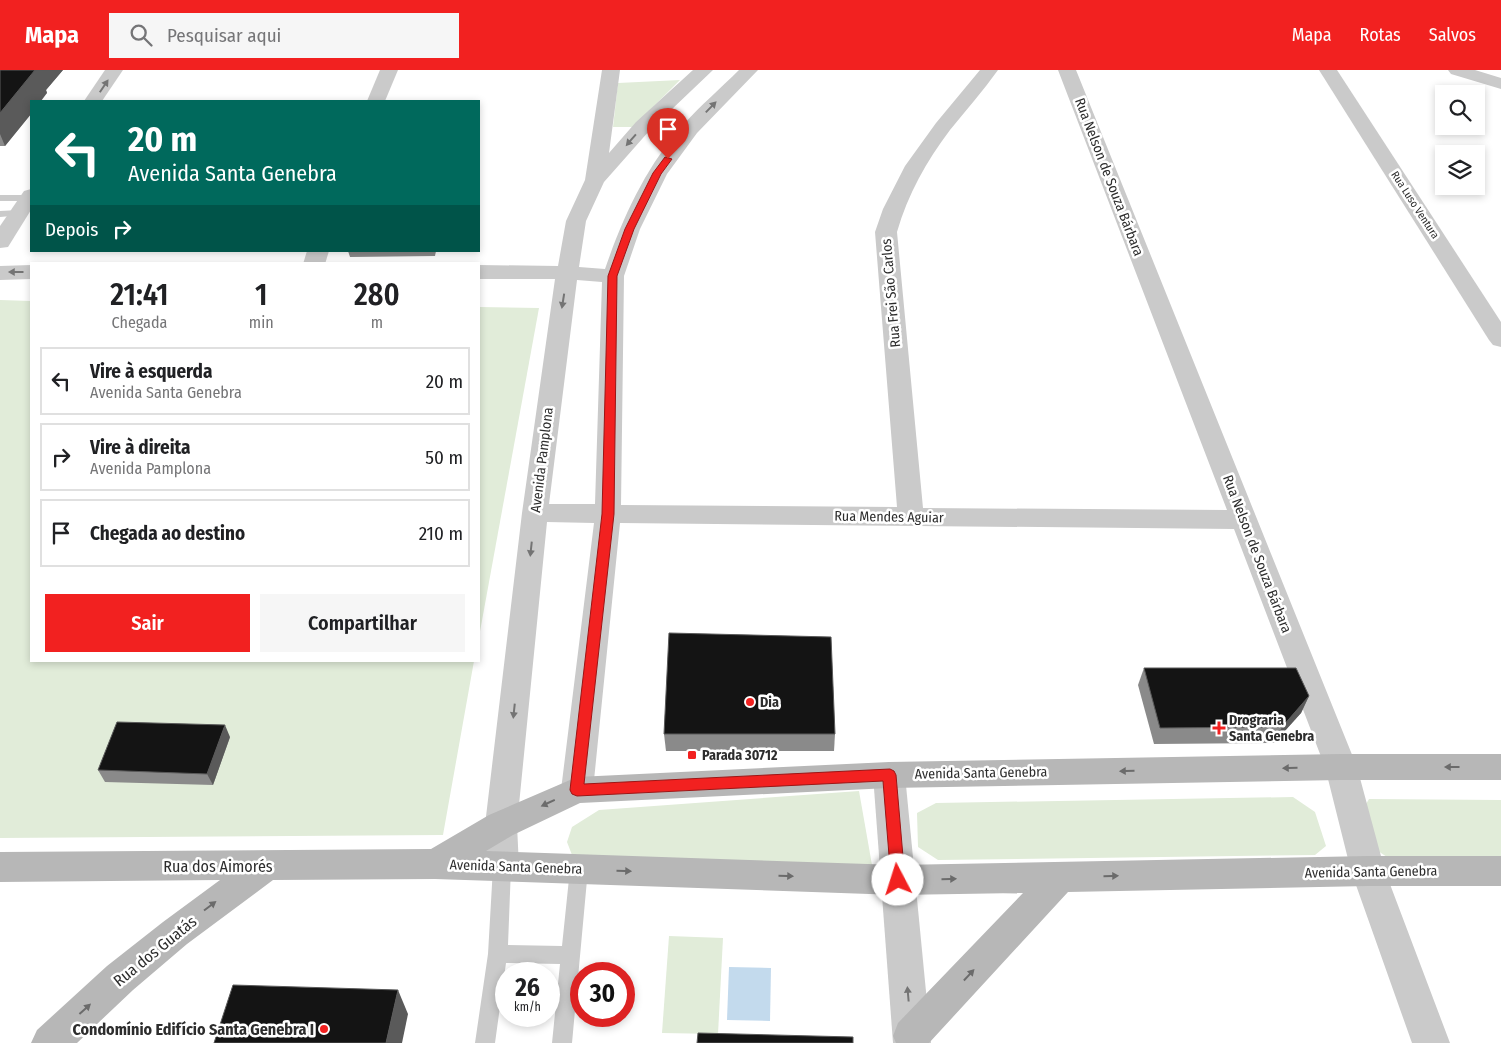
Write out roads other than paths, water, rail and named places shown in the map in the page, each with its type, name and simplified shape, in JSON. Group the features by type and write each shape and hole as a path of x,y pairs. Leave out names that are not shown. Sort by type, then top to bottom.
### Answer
{"street":[{"path":"95,100 114,70"},
{"path":"376,100 389,70"},
{"path":"596,180 611,70"},
{"path":"577,790 608,514 613,276 629,229 657,173 690,129 749,70"},
{"name":"Rua Frei São Carlos","path":"910,517 886,232 892,208 918,160 989,70"},
{"name":"Rua Nelson de Souza Bárbara","path":"1067,70 1341,767 1368,871 1431,1043"},
{"name":"Rua Luso Ventura","path":"1328,70 1501,340"},
{"path":"1457,70 1501,84"},
{"name":"Avenida Pamplona","path":"502,868 501,825 535,513 576,221 596,180 649,120 698,75 720,81 729,89"},
{"path":"649,120 674,129 690,129"},
{"path":"0,242 20,205"},
{"path":"0,273 30,272"},
{"path":"480,272 568,273 613,276"},
{"name":"Rua Mendes Aguiar","path":"535,513 1243,520"},
{"name":"Avenida Santa Genebra","path":"435,864 501,825 577,790 890,775 1341,767 1501,767"},
{"path":"890,775 912,1039"},
{"name":"Avenida Santa Genebra","path":"435,864 502,868 898,880 1368,871 1501,871"},
{"name":"Rua dos Aimorés","path":"0,867 435,864"},
{"name":"Rua dos Guatás","path":"50,1043 120,978 175,933 266,866"},
{"path":"912,1039 1060,877"}],"lane":[{"path":"0,198 20,205"},
{"path":"486,1043 498,954 502,868"},
{"path":"562,1043 579,869"},
{"path":"498,954 572,955"}],"water":[{"path":"729,967 771,968 770,1021 727,1020"}],"place":[{"name":"Dia","path":"750,702"},
{"name":"Drograria Santa Genebra","path":"1219,728"},
{"name":"Parada 30712","path":"692,755"},
{"name":"Condomínio Edifício Santa Genebra I","path":"324,1029"}]}
